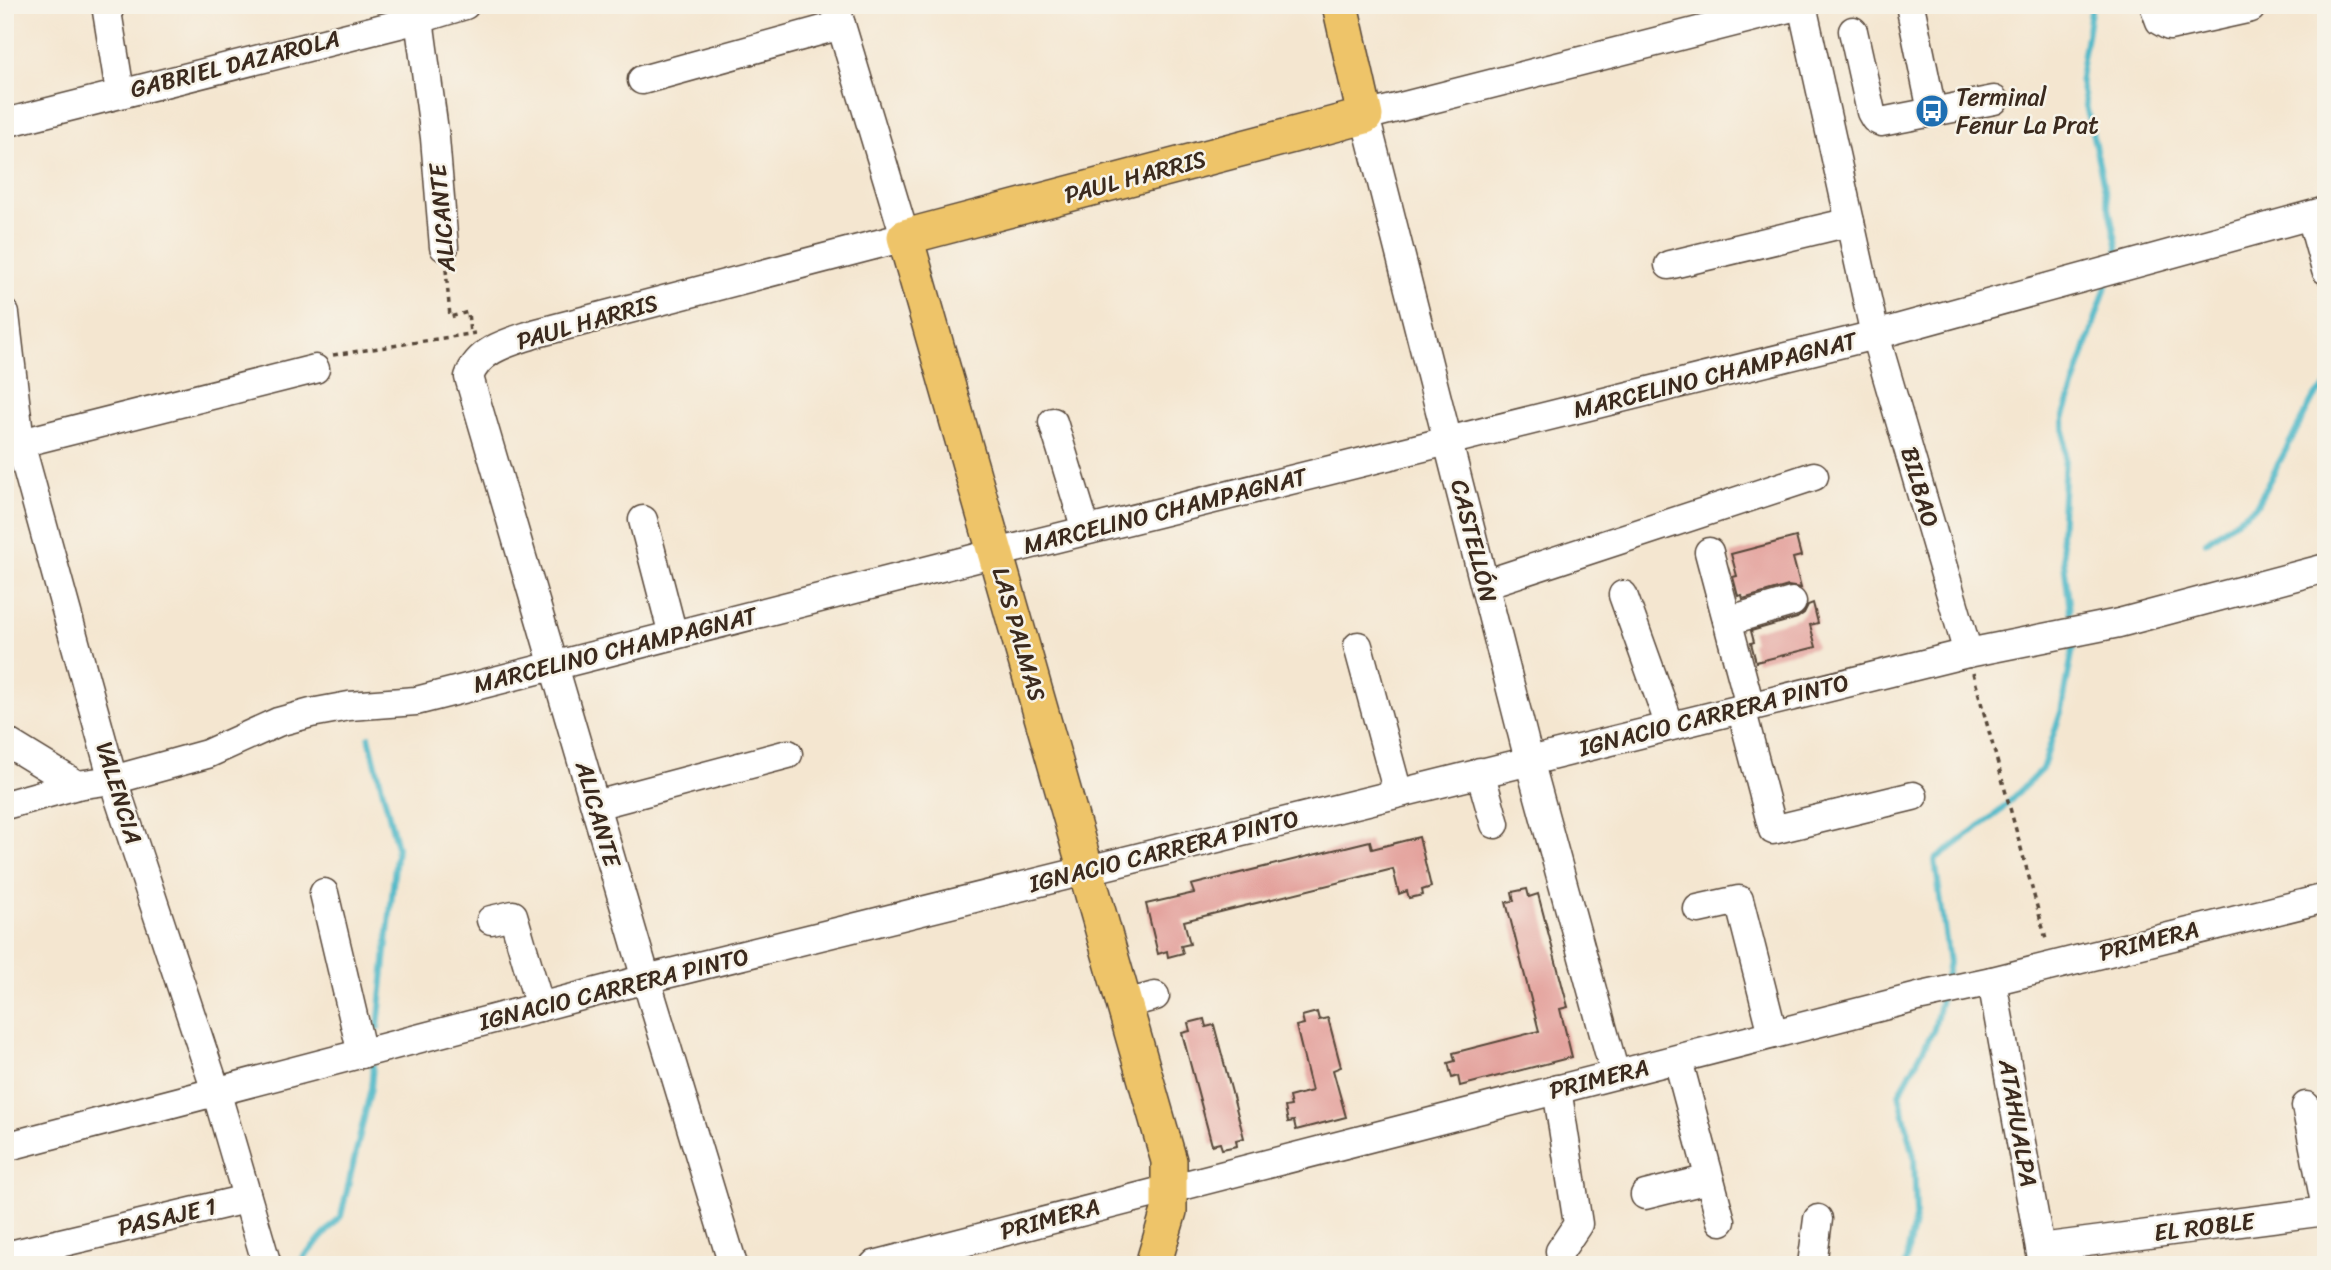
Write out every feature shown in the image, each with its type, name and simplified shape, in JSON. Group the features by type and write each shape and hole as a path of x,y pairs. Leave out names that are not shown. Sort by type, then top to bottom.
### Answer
{"main road":[{"name":"CASTELLÓN","path":"1340,5 1365,116"},
{"name":"PAUL HARRIS","path":"905,237 1365,116"},
{"name":"LAS PALMAS","path":"905,237 1087,871 1141,1000 1169,1161 1169,1211 1153,1265"}],"street":[{"path":"106,5 120,92"},
{"name":"GABRIEL DAZAROLA","path":"5,123 419,12 465,5"},
{"name":"PAUL HARRIS","path":"1365,116 1802,5"},
{"name":"BILBAO","path":"1802,5 1875,335 1968,653"},
{"path":"1910,5 1932,111"},
{"path":"2154,5 2160,21 2169,26 2252,8"},
{"name":"ALICANTE","path":"419,12 435,138 444,247"},
{"path":"642,80 838,15"},
{"name":"LAS PALMAS","path":"838,15 905,237"},
{"path":"1853,31 1871,111 1875,119 1881,122 1994,100"},
{"name":"CASTELLÓN","path":"1365,116 1529,760 1615,1074"},
{"path":"2318,214 2326,270"},
{"name":"MARCELINO CHAMPAGNAT","path":"5,805 77,785 113,780 207,754 278,722 311,713 349,706 416,701 1086,530 1875,335 2318,214"},
{"path":"1669,265 1850,222"},
{"name":"PAUL HARRIS","path":"474,363 493,349 537,332 905,237"},
{"name":"VALENCIA","path":"5,314 13,445 113,780 216,1091 267,1265"},
{"name":"ALICANTE","path":"474,363 469,377 733,1265"},
{"path":"13,445 315,369"},
{"path":"1053,422 1086,530"},
{"path":"1485,584 1814,476"},
{"path":"643,520 673,635"},
{"path":"1709,552 1773,830 1913,796"},
{"name":"IGNACIO CARRERA PINTO","path":"5,1147 646,979 1968,653 2119,623 2326,568"},
{"path":"1623,595 1670,726"},
{"path":"1727,621 1792,602"},
{"path":"1358,646 1398,793"},
{"path":"5,741 77,785"},
{"path":"596,805 788,754"},
{"path":"1480,772 1494,824"},
{"path":"324,893 362,1054"},
{"name":"PRIMERA","path":"874,1265 1964,985 1992,981 2326,898"},
{"path":"1698,909 1739,900 1773,1034"},
{"path":"491,919 513,915 540,1007"},
{"name":"ATAHUALPA","path":"1992,981 2042,1256"},
{"path":"1678,1059 1721,1221"},
{"path":"1557,1089 1578,1224 1560,1251"},
{"path":"2306,1106 2326,1209"},
{"path":"1645,1195 1709,1179"},
{"name":"PASAJE 1","path":"5,1256 246,1199"},
{"name":"EL ROBLE","path":"2042,1256 2326,1209"},
{"path":"1812,1265 1818,1219"}],"path":[{"name":"ALICANTE","path":"444,247 450,317 468,312 470,334"},
{"path":"315,369 328,355 482,331"},
{"path":"1968,653 2053,965"}],"building":[{"path":"1796,537 1801,556 1793,558 1801,588 1788,586 1743,599 1742,595 1738,596 1733,577 1737,576 1731,554"},
{"path":"1813,603 1818,623 1810,625 1816,647 1756,662 1751,631 1797,618"},
{"path":"1419,837 1431,887 1422,890 1423,895 1409,898 1407,891 1399,894 1393,869 1184,921 1190,944 1181,946 1183,953 1168,957 1167,951 1158,954 1146,904 1194,893 1191,885 1370,841 1372,849"},
{"path":"1527,889 1529,897 1538,894 1568,1007 1560,1009 1572,1057 1460,1086 1458,1076 1452,1078 1448,1063 1455,1061 1453,1053 1539,1031 1506,902 1514,901 1512,892"},
{"path":"1317,1012 1319,1020 1328,1018 1341,1067 1333,1070 1346,1117 1296,1130 1294,1121 1288,1122 1285,1107 1291,1106 1289,1097 1312,1091 1296,1026 1304,1024 1302,1016"},
{"path":"1204,1019 1206,1027 1214,1025 1244,1138 1236,1140 1237,1146 1222,1149 1220,1143 1212,1145 1182,1033 1190,1031 1188,1023"}],"waterway":[{"path":"2092,5 2080,78 2118,249 2115,260"},
{"path":"2070,611 2061,537 2064,416 2108,280"},
{"path":"2206,542 2256,506 2314,397 2326,387"},
{"path":"1945,982 1949,963 1935,860 2000,811 2042,769 2062,709 2073,648"},
{"path":"369,737 397,847 378,1028"},
{"path":"1905,1265 1916,1214 1914,1156 1899,1094 1934,1029 1941,999"},
{"path":"297,1265 341,1216 371,1088 373,1066"}],"place":[{"name":"Terminal Fenur La Prat","path":"1932,111"}]}
